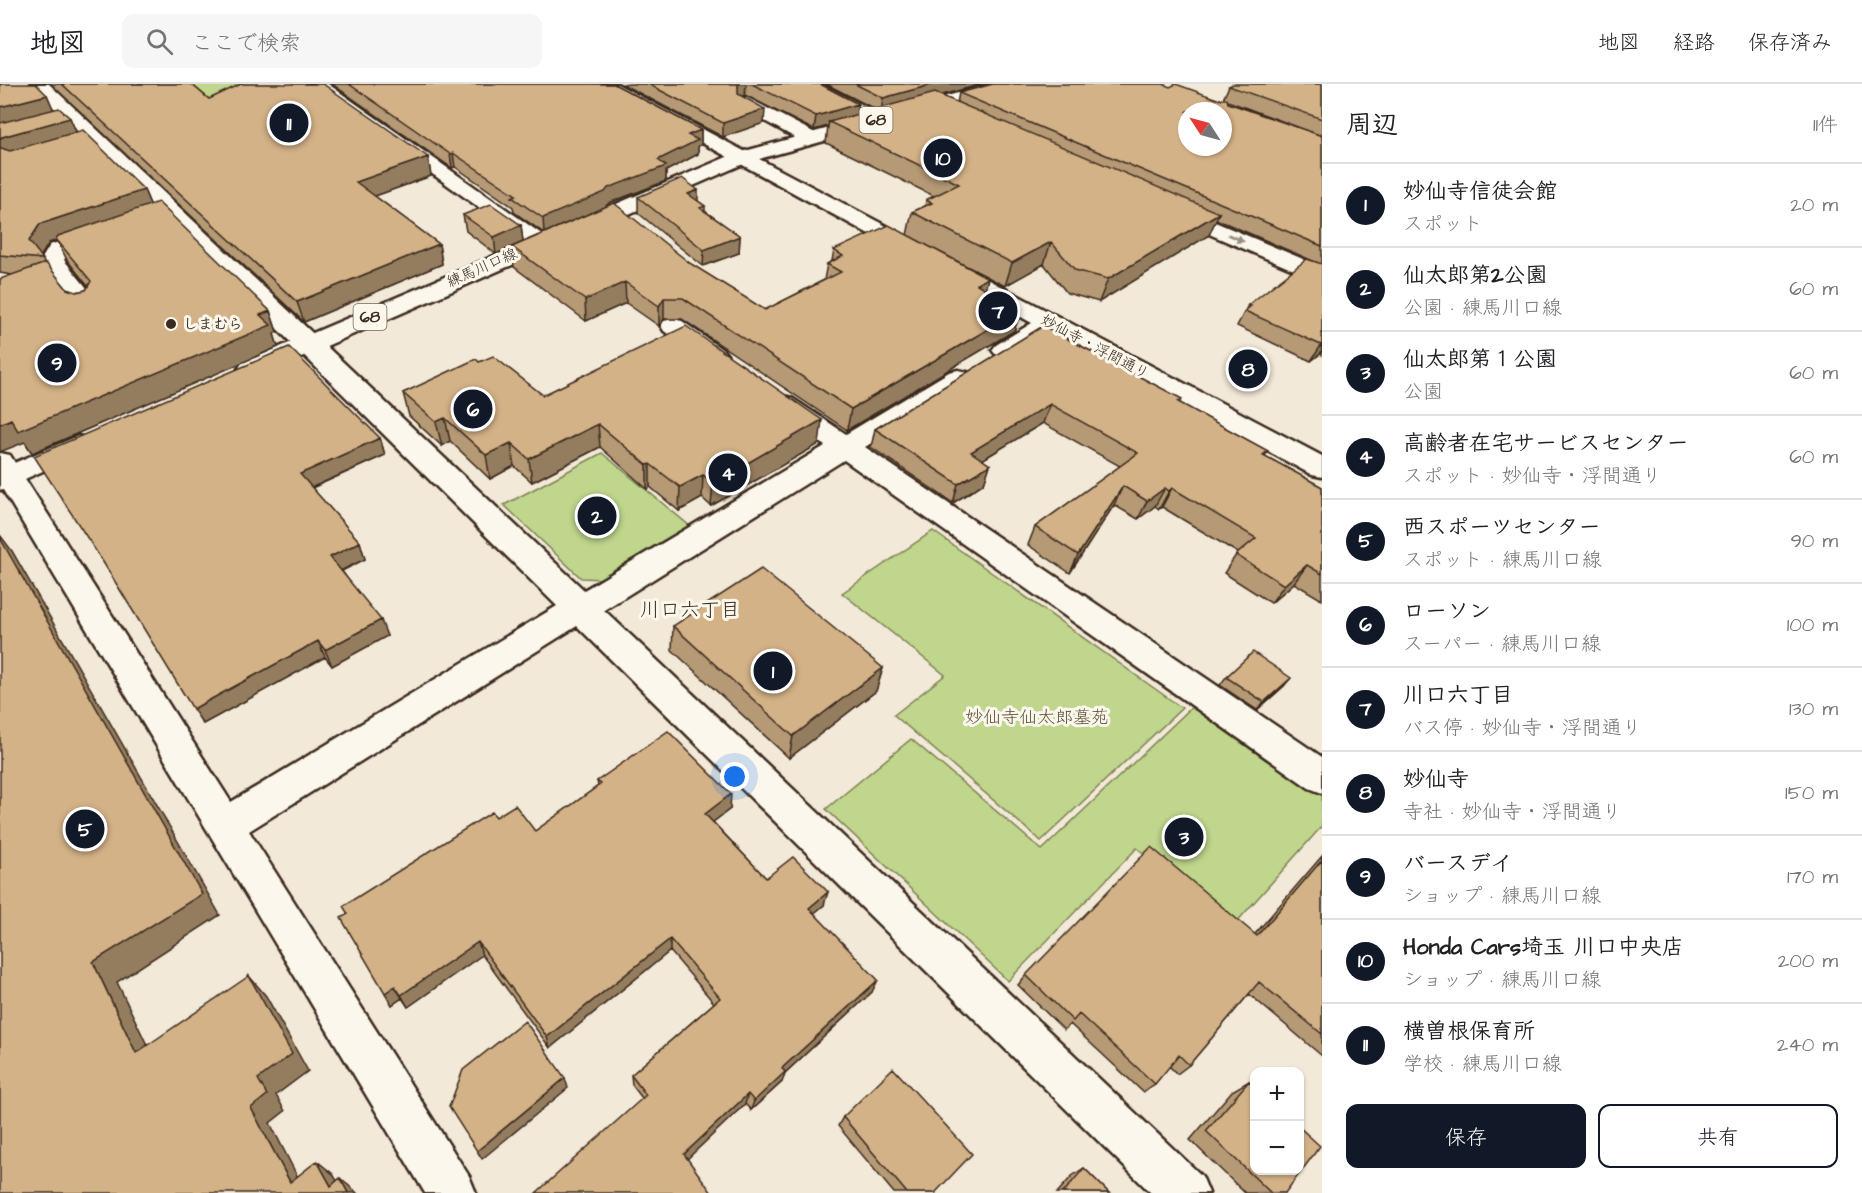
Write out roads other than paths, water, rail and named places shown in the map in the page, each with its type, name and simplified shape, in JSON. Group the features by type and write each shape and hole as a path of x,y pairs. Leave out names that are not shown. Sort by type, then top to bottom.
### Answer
{"street":[{"path":"39,84 73,130 159,216 307,345 1185,1193"},
{"path":"316,84 542,242"},
{"name":"妙仙寺・浮間通り","path":"603,84 1322,468"},
{"path":"807,84 877,120"},
{"name":"練馬川口線","path":"232,377 542,242 627,218 741,158 1011,84"},
{"path":"834,98 852,89"},
{"path":"746,103 810,138"},
{"path":"932,105 965,119"},
{"path":"1149,200 1322,275"},
{"path":"88,304 52,260 55,255 70,246 126,227"},
{"path":"225,825 1049,323"},
{"path":"673,326 1322,777"},
{"path":"105,434 3,472 225,825 452,1193"}],"place":[{"name":"横曽根保育所","path":"289,123"},
{"name":"Honda Cars埼玉 川口中央店","path":"943,158"},
{"name":"川口六丁目","path":"998,311"},
{"name":"しまむら","path":"171,324"},
{"name":"バースデイ","path":"57,363"},
{"name":"妙仙寺","path":"1248,369"},
{"name":"ローソン","path":"473,409"},
{"name":"高齢者在宅サービスセンター","path":"728,473"},
{"name":"仙太郎第2公園","path":"597,516"},
{"name":"妙仙寺信徒会館","path":"773,671"},
{"name":"西スポーツセンター","path":"85,829"},
{"name":"仙太郎第１公園","path":"1184,837"}],"district":[{"name":"川口六丁目","path":"690,610"}],"park label":[{"name":"妙仙寺仙太郎墓苑","path":"1037,717"}]}
